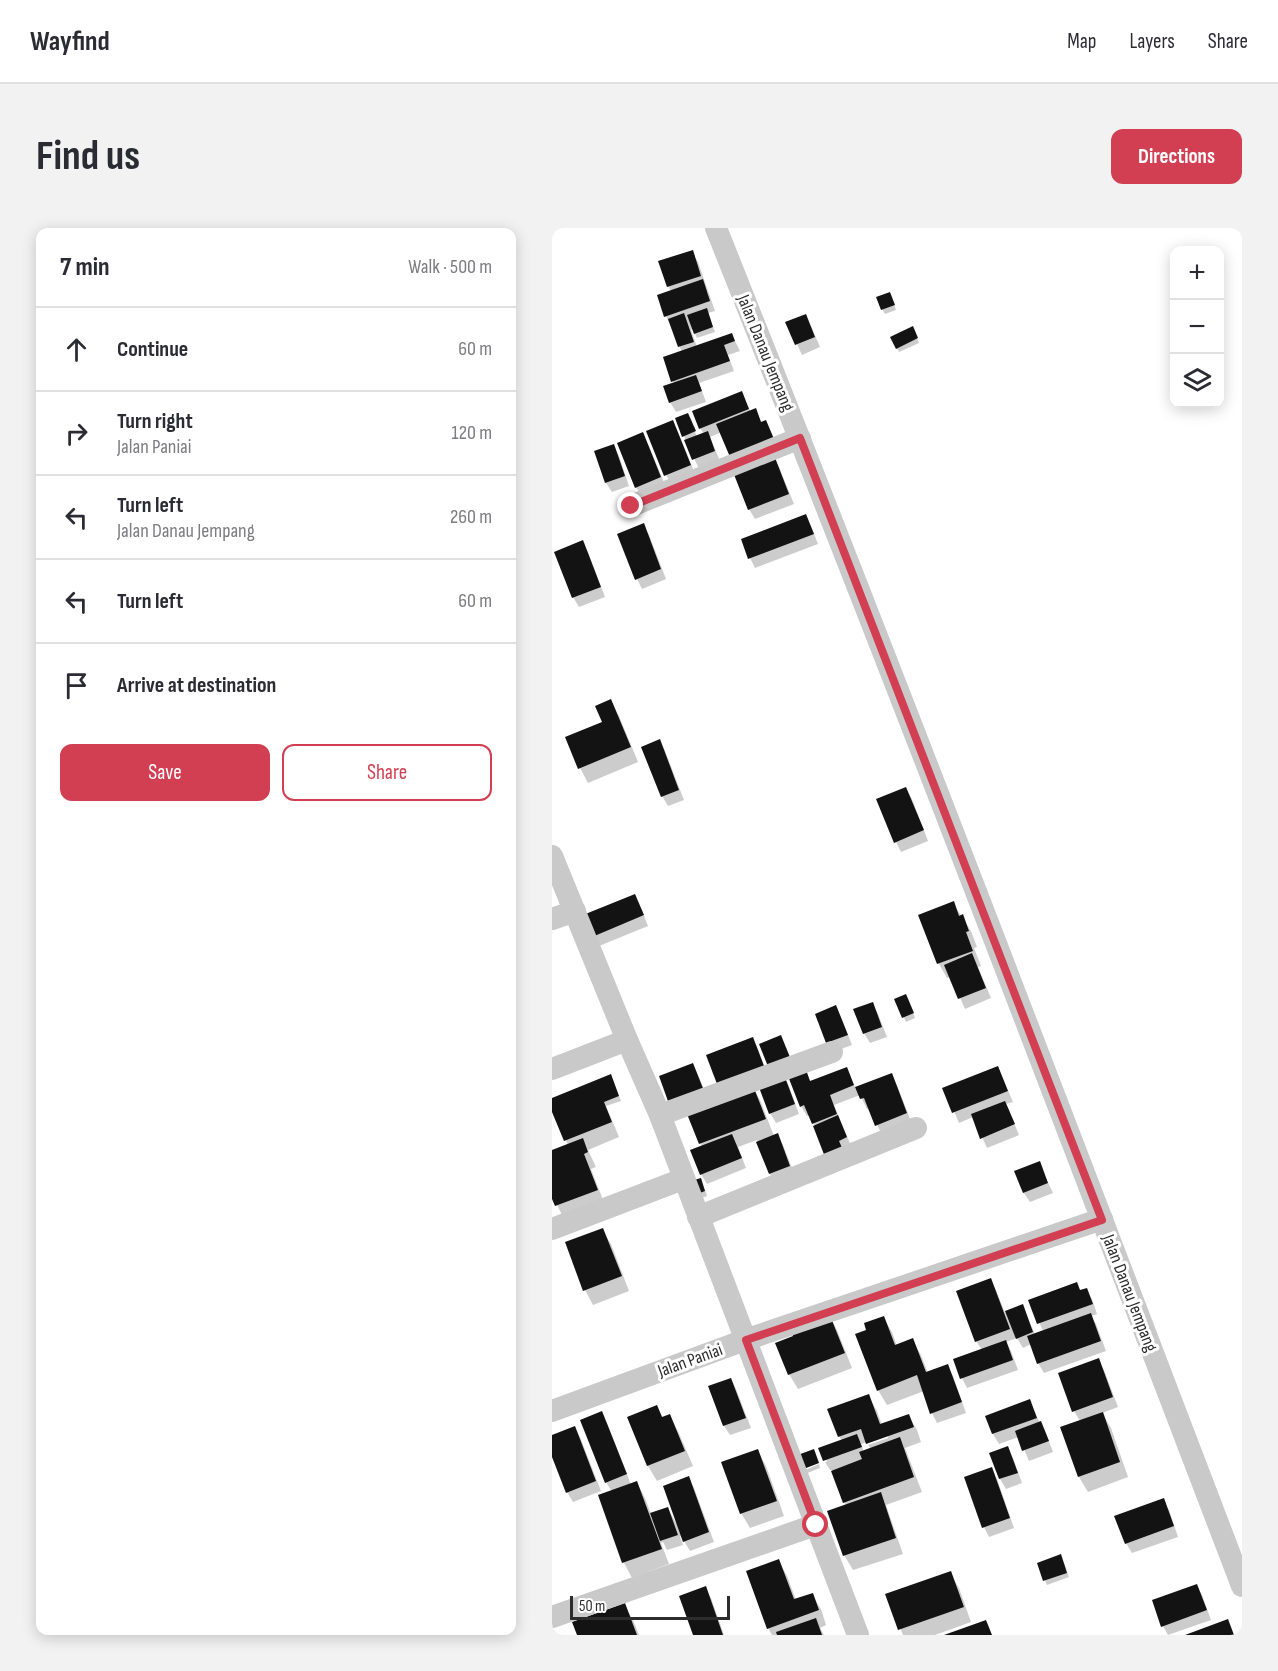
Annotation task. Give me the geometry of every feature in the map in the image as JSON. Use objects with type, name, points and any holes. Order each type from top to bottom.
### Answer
[{"type":"street","name":"Jalan Danau Jempang","points":[[716,228],[800,438],[1242,1586]]},
{"type":"street","points":[[631,506],[800,438]]},
{"type":"street","points":[[552,856],[660,1115],[858,1635]]},
{"type":"street","points":[[552,920],[575,911]]},
{"type":"street","points":[[552,1069],[627,1040]]},
{"type":"street","points":[[660,1115],[832,1052]]},
{"type":"street","points":[[698,1216],[916,1128]]},
{"type":"street","points":[[552,1229],[683,1179]]},
{"type":"street","name":"Jalan Paniai","points":[[552,1411],[746,1340],[1102,1220]]},
{"type":"street","points":[[552,1617],[816,1525]]},
{"type":"building","points":[[693,250],[701,276],[667,287],[658,261]]},
{"type":"building","points":[[703,279],[710,301],[664,317],[657,295]]},
{"type":"building","points":[[890,292],[895,305],[881,310],[876,297]]},
{"type":"building","points":[[707,308],[713,327],[694,334],[687,315]]},
{"type":"building","points":[[684,313],[694,342],[678,347],[668,319]]},
{"type":"building","points":[[806,314],[815,337],[795,345],[785,322]]},
{"type":"building","points":[[913,326],[918,338],[896,349],[890,337]]},
{"type":"building","points":[[732,333],[735,341],[724,345],[730,361],[671,382],[663,357]]},
{"type":"building","points":[[696,375],[702,391],[669,403],[663,386]]},
{"type":"building","points":[[742,391],[749,409],[699,429],[692,411]]},
{"type":"building","points":[[756,408],[761,422],[766,420],[774,439],[730,457],[716,424]]},
{"type":"building","points":[[688,413],[696,431],[682,437],[675,418]]},
{"type":"building","points":[[673,420],[691,465],[664,476],[646,431]]},
{"type":"building","points":[[708,431],[715,451],[692,460],[684,440]]},
{"type":"building","points":[[643,432],[661,477],[635,488],[617,443]]},
{"type":"building","points":[[614,444],[625,476],[605,483],[594,451]]},
{"type":"building","points":[[774,455],[789,494],[748,510],[733,472]]},
{"type":"building","points":[[806,514],[814,534],[748,559],[741,539]]},
{"type":"building","points":[[644,523],[661,569],[635,580],[617,534]]},
{"type":"building","points":[[583,540],[601,587],[572,598],[554,552]]},
{"type":"building","points":[[611,699],[631,747],[578,769],[565,737],[602,722],[595,706]]},
{"type":"building","points":[[660,739],[679,790],[661,797],[641,747]]},
{"type":"building","points":[[906,787],[924,830],[894,843],[876,799]]},
{"type":"building","points":[[635,894],[644,915],[592,937],[583,915]]},
{"type":"building","points":[[954,901],[959,916],[963,914],[969,931],[966,932],[973,951],[937,964],[918,915]]},
{"type":"building","points":[[972,953],[986,988],[958,999],[944,965]]},
{"type":"building","points":[[906,994],[914,1013],[902,1018],[894,999]]},
{"type":"building","points":[[873,1002],[882,1027],[863,1034],[853,1009]]},
{"type":"building","points":[[836,1005],[848,1035],[826,1043],[815,1014]]},
{"type":"building","points":[[781,1035],[791,1060],[769,1069],[759,1044]]},
{"type":"building","points":[[753,1037],[764,1066],[717,1084],[706,1055]]},
{"type":"building","points":[[693,1063],[704,1091],[669,1104],[659,1076]]},
{"type":"building","points":[[804,1064],[810,1081],[847,1067],[854,1085],[830,1095],[837,1114],[812,1124],[804,1105],[800,1107],[786,1071]]},
{"type":"building","points":[[998,1066],[1008,1091],[952,1113],[942,1088]]},
{"type":"building","points":[[783,1072],[795,1104],[769,1114],[757,1082]]},
{"type":"building","points":[[892,1073],[907,1113],[875,1126],[864,1098],[860,1099],[855,1087]]},
{"type":"building","points":[[611,1074],[619,1096],[604,1102],[612,1122],[564,1141],[552,1112],[552,1098]]},
{"type":"building","points":[[752,1083],[766,1119],[699,1144],[685,1109]]},
{"type":"building","points":[[1005,1101],[1015,1124],[980,1139],[971,1114]]},
{"type":"building","points":[[838,1115],[847,1137],[839,1141],[843,1150],[825,1157],[813,1126]]},
{"type":"building","points":[[778,1133],[790,1166],[769,1174],[756,1142]]},
{"type":"building","points":[[732,1134],[742,1158],[700,1175],[690,1150]]},
{"type":"building","points":[[583,1138],[588,1152],[584,1154],[598,1190],[555,1206],[552,1199],[552,1150]]},
{"type":"building","points":[[1040,1161],[1048,1183],[1023,1193],[1014,1171]]},
{"type":"building","points":[[701,1178],[705,1191],[692,1196],[687,1182]]},
{"type":"building","points":[[603,1228],[622,1276],[583,1291],[565,1242]]},
{"type":"building","points":[[991,1278],[1010,1329],[975,1342],[956,1291]]},
{"type":"building","points":[[1077,1282],[1080,1290],[1087,1288],[1093,1304],[1037,1324],[1028,1300]]},
{"type":"building","points":[[1023,1304],[1033,1332],[1016,1339],[1005,1311]]},
{"type":"building","points":[[829,1313],[845,1353],[788,1375],[775,1343],[793,1336],[790,1328]]},
{"type":"building","points":[[1091,1313],[1101,1341],[1037,1364],[1027,1336]]},
{"type":"building","points":[[884,1316],[895,1345],[913,1338],[926,1372],[948,1364],[962,1402],[930,1414],[917,1375],[877,1391],[855,1334],[866,1330],[864,1323]]},
{"type":"building","points":[[1006,1340],[1013,1360],[960,1379],[953,1359]]},
{"type":"building","points":[[1099,1358],[1113,1397],[1072,1412],[1058,1373]]},
{"type":"building","points":[[731,1378],[746,1418],[723,1426],[708,1386]]},
{"type":"building","points":[[869,1394],[880,1424],[909,1414],[914,1427],[866,1444],[861,1429],[838,1437],[827,1409]]},
{"type":"building","points":[[1030,1399],[1037,1418],[992,1434],[985,1416]]},
{"type":"building","points":[[657,1405],[662,1417],[670,1414],[685,1451],[647,1466],[627,1417]]},
{"type":"building","points":[[602,1411],[627,1474],[605,1483],[580,1420]]},
{"type":"building","points":[[1103,1412],[1120,1462],[1078,1477],[1060,1427]]},
{"type":"building","points":[[1041,1421],[1049,1441],[1022,1451],[1015,1431]]},
{"type":"building","points":[[575,1426],[596,1481],[566,1493],[552,1457],[552,1435]]},
{"type":"building","points":[[857,1434],[862,1447],[823,1461],[818,1448]]},
{"type":"building","points":[[900,1437],[914,1477],[843,1503],[831,1471],[862,1459],[859,1452]]},
{"type":"building","points":[[1008,1446],[1018,1473],[999,1479],[989,1453]]},
{"type":"building","points":[[758,1449],[777,1501],[740,1514],[721,1462]]},
{"type":"building","points":[[814,1449],[819,1463],[801,1470],[795,1456]]},
{"type":"building","points":[[992,1467],[1010,1518],[982,1528],[964,1477]]},
{"type":"building","points":[[689,1476],[709,1532],[683,1542],[663,1486]]},
{"type":"building","points":[[637,1481],[662,1549],[622,1563],[598,1495]]},
{"type":"building","points":[[881,1492],[896,1538],[843,1556],[827,1511]]},
{"type":"building","points":[[1164,1498],[1174,1526],[1125,1544],[1114,1516]]},
{"type":"building","points":[[668,1507],[678,1535],[660,1541],[650,1513]]},
{"type":"building","points":[[1061,1554],[1067,1573],[1043,1581],[1037,1563]]},
{"type":"building","points":[[779,1559],[794,1599],[813,1593],[819,1610],[767,1629],[746,1571]]},
{"type":"building","points":[[951,1571],[964,1607],[898,1630],[885,1594]]},
{"type":"building","points":[[1197,1584],[1207,1610],[1161,1627],[1152,1600]]},
{"type":"building","points":[[706,1586],[723,1635],[693,1635],[679,1596]]},
{"type":"building","points":[[625,1603],[637,1635],[577,1635],[572,1622]]},
{"type":"building","points":[[816,1618],[822,1635],[777,1635],[776,1632]]},
{"type":"building","points":[[1228,1619],[1234,1635],[1185,1635]]},
{"type":"building","points":[[986,1620],[992,1635],[944,1635]]},
{"type":"route","points":[[631,506],[800,438],[1102,1220],[746,1340],[816,1525]]}]
